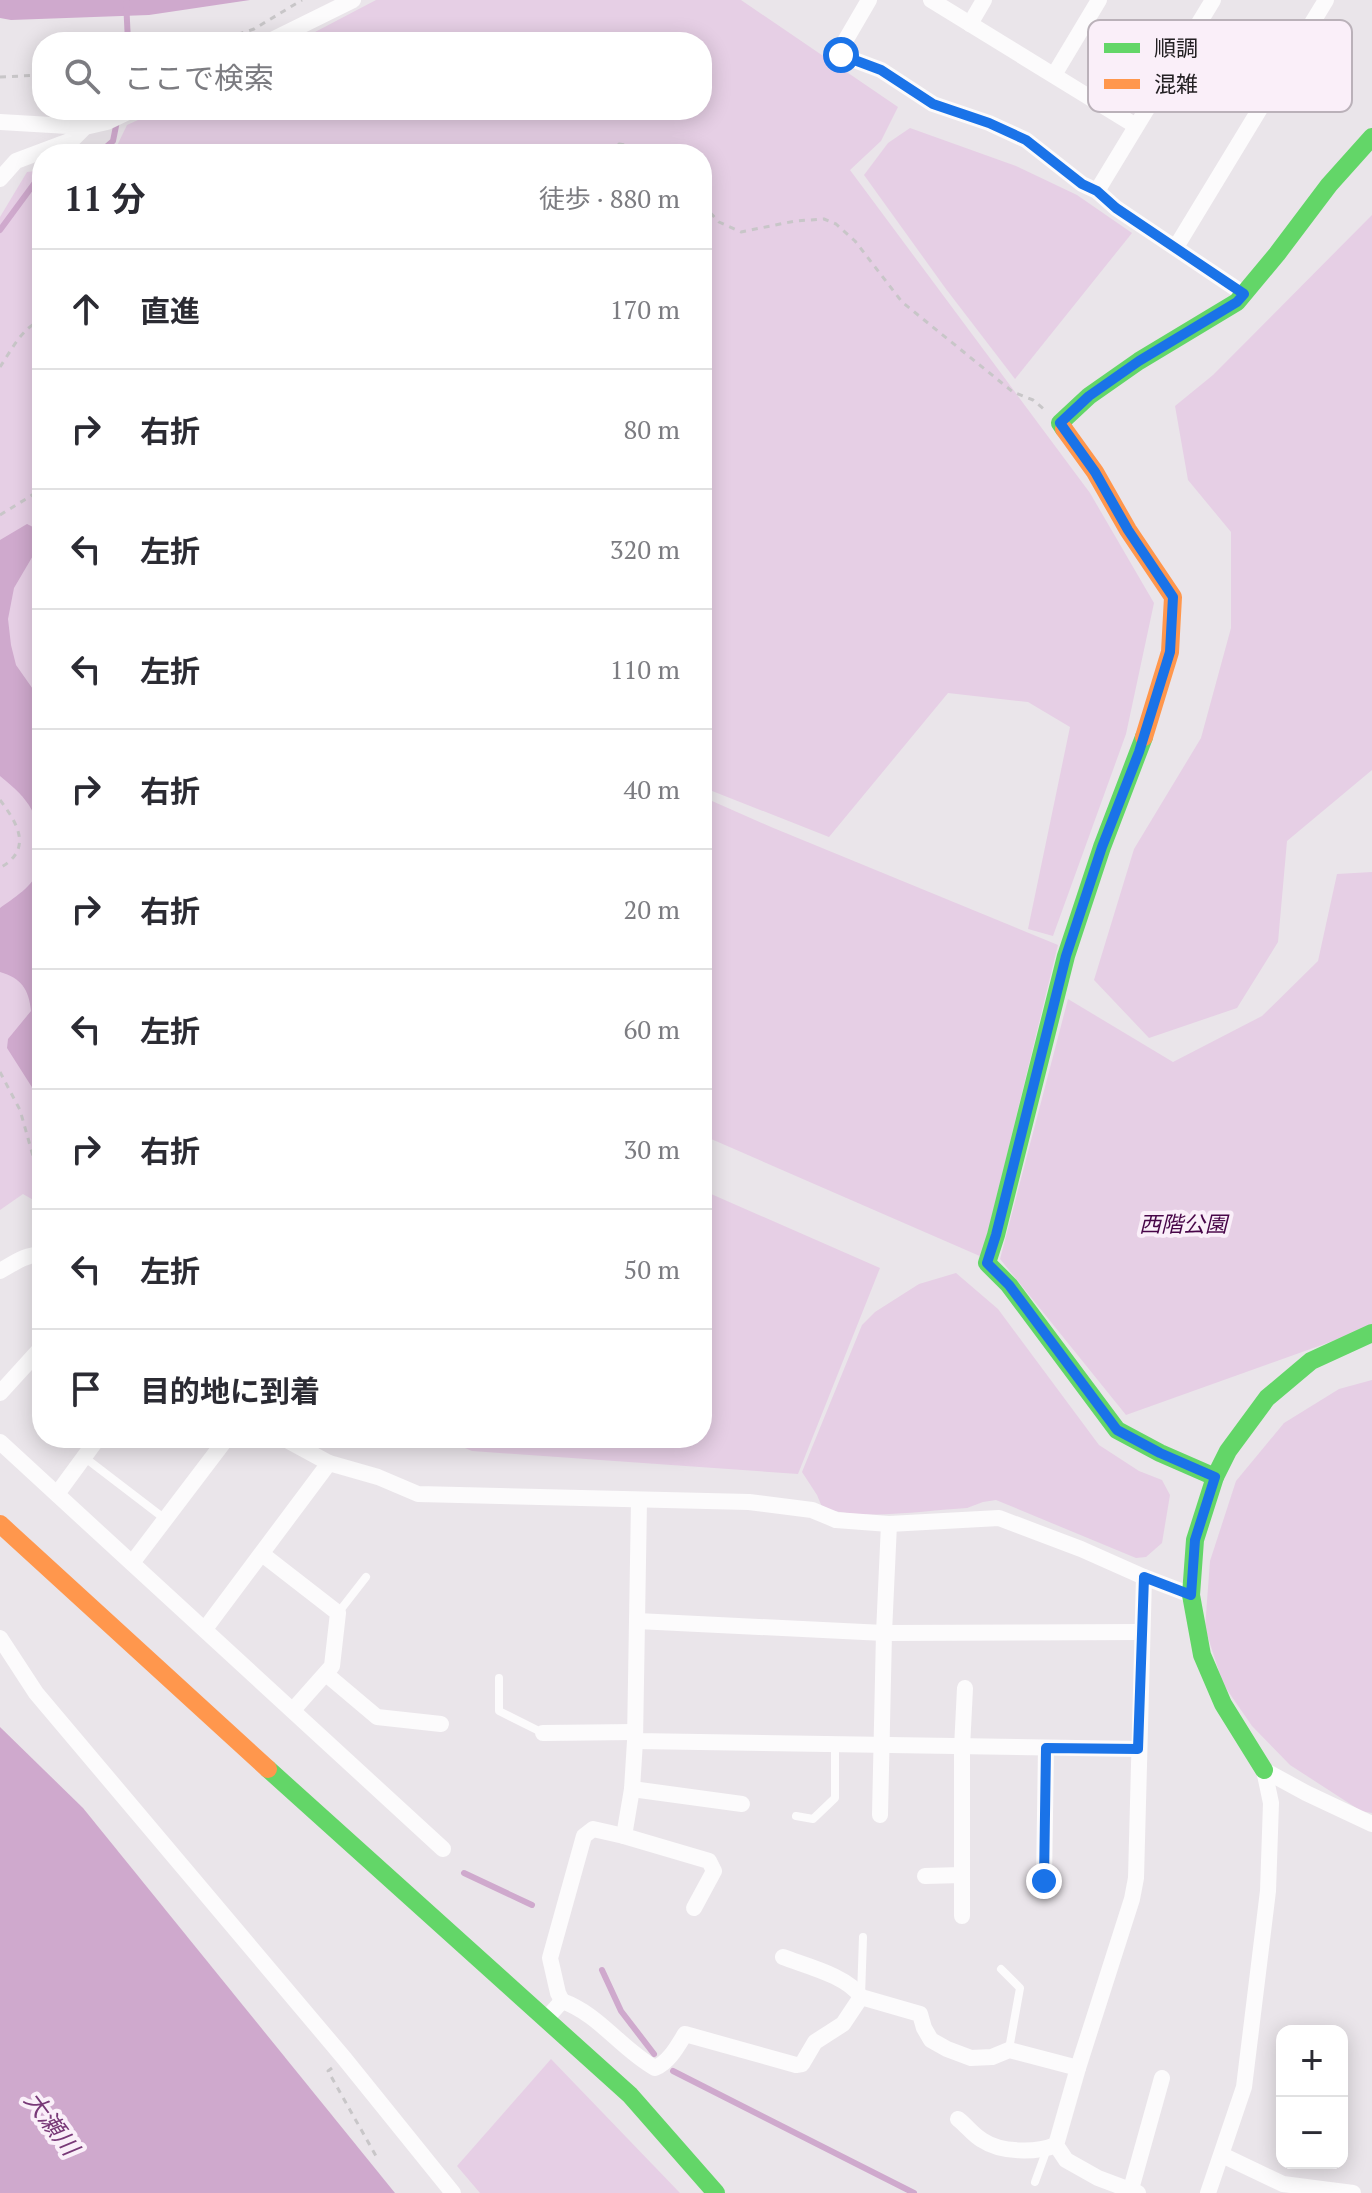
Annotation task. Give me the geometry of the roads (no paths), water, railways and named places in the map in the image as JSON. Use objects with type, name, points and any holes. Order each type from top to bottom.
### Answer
[{"type":"street","points":[[288,32],[353,0]]},
{"type":"street","points":[[869,0],[841,48],[841,55],[881,70],[933,104],[989,123],[1026,140],[1082,184],[1097,191],[1116,208],[1244,294]]},
{"type":"street","points":[[931,0],[1088,96]]},
{"type":"street","points":[[970,24],[984,0]]},
{"type":"street","points":[[1054,75],[1099,0]]},
{"type":"street","points":[[1201,20],[1213,0]]},
{"type":"street","points":[[1314,20],[1326,0]]},
{"type":"street","points":[[1113,112],[1136,126]]},
{"type":"street","points":[[1097,191],[1145,112]]},
{"type":"street","points":[[1176,247],[1258,112]]},
{"type":"street","points":[[0,122],[85,127],[111,120]]},
{"type":"street","points":[[61,144],[72,140],[85,127]]},
{"type":"street","points":[[1215,1477],[1117,1430],[1009,1285],[987,1263],[1066,956],[1102,847],[1139,752],[1170,652],[1173,597],[1128,530],[1095,472],[1060,423],[1089,396],[1139,361],[1237,302],[1329,185],[1372,137]]},
{"type":"street","points":[[0,179],[16,161],[32,155]]},
{"type":"street","points":[[0,1271],[32,1255]]},
{"type":"street","points":[[1208,2193],[1244,2087],[1268,1891],[1271,1803],[1264,1770],[1223,1704],[1202,1655],[1191,1595],[1195,1540],[1215,1477],[1228,1451],[1267,1398],[1311,1361],[1372,1333]]},
{"type":"street","points":[[1311,1361],[1372,1350]]},
{"type":"street","points":[[0,1393],[32,1358]]},
{"type":"street","points":[[0,1442],[443,1849]]},
{"type":"street","points":[[57,1494],[91,1448]]},
{"type":"street","points":[[132,1563],[219,1448]]},
{"type":"street","points":[[301,1448],[329,1463],[378,1477],[418,1494],[749,1502],[812,1510],[836,1520],[889,1524],[999,1518],[1191,1595]]},
{"type":"street","points":[[205,1629],[329,1463]]},
{"type":"street","points":[[624,1836],[632,1789],[635,1737],[639,1501]]},
{"type":"street","points":[[0,1524],[630,2095],[716,2193]]},
{"type":"street","points":[[880,1815],[889,1524]]},
{"type":"street","points":[[262,1554],[338,1613],[332,1666],[293,1710]]},
{"type":"street","points":[[1052,2146],[1132,1899],[1136,1878],[1144,1577]]},
{"type":"street","points":[[637,1621],[884,1633],[1142,1632]]},
{"type":"street","points":[[0,1638],[36,1693],[344,2058],[453,2193]]},
{"type":"street","points":[[326,1674],[377,1717],[441,1724]]},
{"type":"street","points":[[962,1916],[965,1688]]},
{"type":"street","points":[[543,1733],[835,1745],[1138,1749]]},
{"type":"street","points":[[1044,1881],[1046,1748]]},
{"type":"street","points":[[1264,1770],[1372,1824]]},
{"type":"street","points":[[632,1789],[742,1804]]},
{"type":"street","points":[[694,1908],[714,1871],[709,1861],[593,1829],[584,1836],[550,1958],[562,2001],[595,2019],[655,2068],[672,2054],[685,2034],[796,2065],[802,2064],[815,2042],[843,2024],[861,1997]]},
{"type":"street","points":[[925,1876],[962,1875]]},
{"type":"street","points":[[783,1957],[855,1987],[861,1997],[920,2014],[931,2040],[947,2049],[971,2058],[992,2057],[1009,2050],[1078,2068]]},
{"type":"street","points":[[546,2019],[562,2001]]},
{"type":"street","points":[[1052,2146],[1066,2160],[1098,2178],[1135,2191],[1162,2078]]},
{"type":"street","points":[[958,2119],[983,2141],[1018,2152],[1052,2146]]},
{"type":"street","points":[[1222,2155],[1283,2184],[1353,2193]]},
{"type":"lane","points":[[84,1457],[165,1519]]},
{"type":"lane","points":[[338,1613],[366,1577]]},
{"type":"lane","points":[[499,1678],[499,1711],[543,1733]]},
{"type":"lane","points":[[796,1816],[813,1819],[835,1798],[835,1745]]},
{"type":"lane","points":[[861,1997],[863,1937]]},
{"type":"lane","points":[[1001,1969],[1020,1988],[1009,2050]]},
{"type":"lane","points":[[1035,2182],[1052,2146]]},
{"type":"water","points":[[0,0],[250,0],[149,15],[11,20],[0,18]]},
{"type":"water","points":[[27,524],[32,526],[32,557],[14,588],[8,619],[16,665],[32,688],[32,809],[0,776],[0,540]]},
{"type":"water","points":[[32,880],[32,1087],[7,1048],[8,1039],[31,1011],[28,996],[23,986],[0,972],[0,908]]},
{"type":"water","name":"大瀬川","points":[[0,1727],[83,1808],[395,2193],[0,2193]]},
{"type":"waterway","points":[[126,0],[128,32]]},
{"type":"waterway","points":[[110,144],[117,121]]},
{"type":"waterway","points":[[0,230],[32,187]]},
{"type":"waterway","points":[[464,1873],[532,1905]]},
{"type":"waterway","points":[[602,1970],[621,2011],[654,2054]]},
{"type":"waterway","points":[[673,2071],[914,2193]]},
{"type":"park label","name":"西階公園","points":[[1183,1223]]}]
